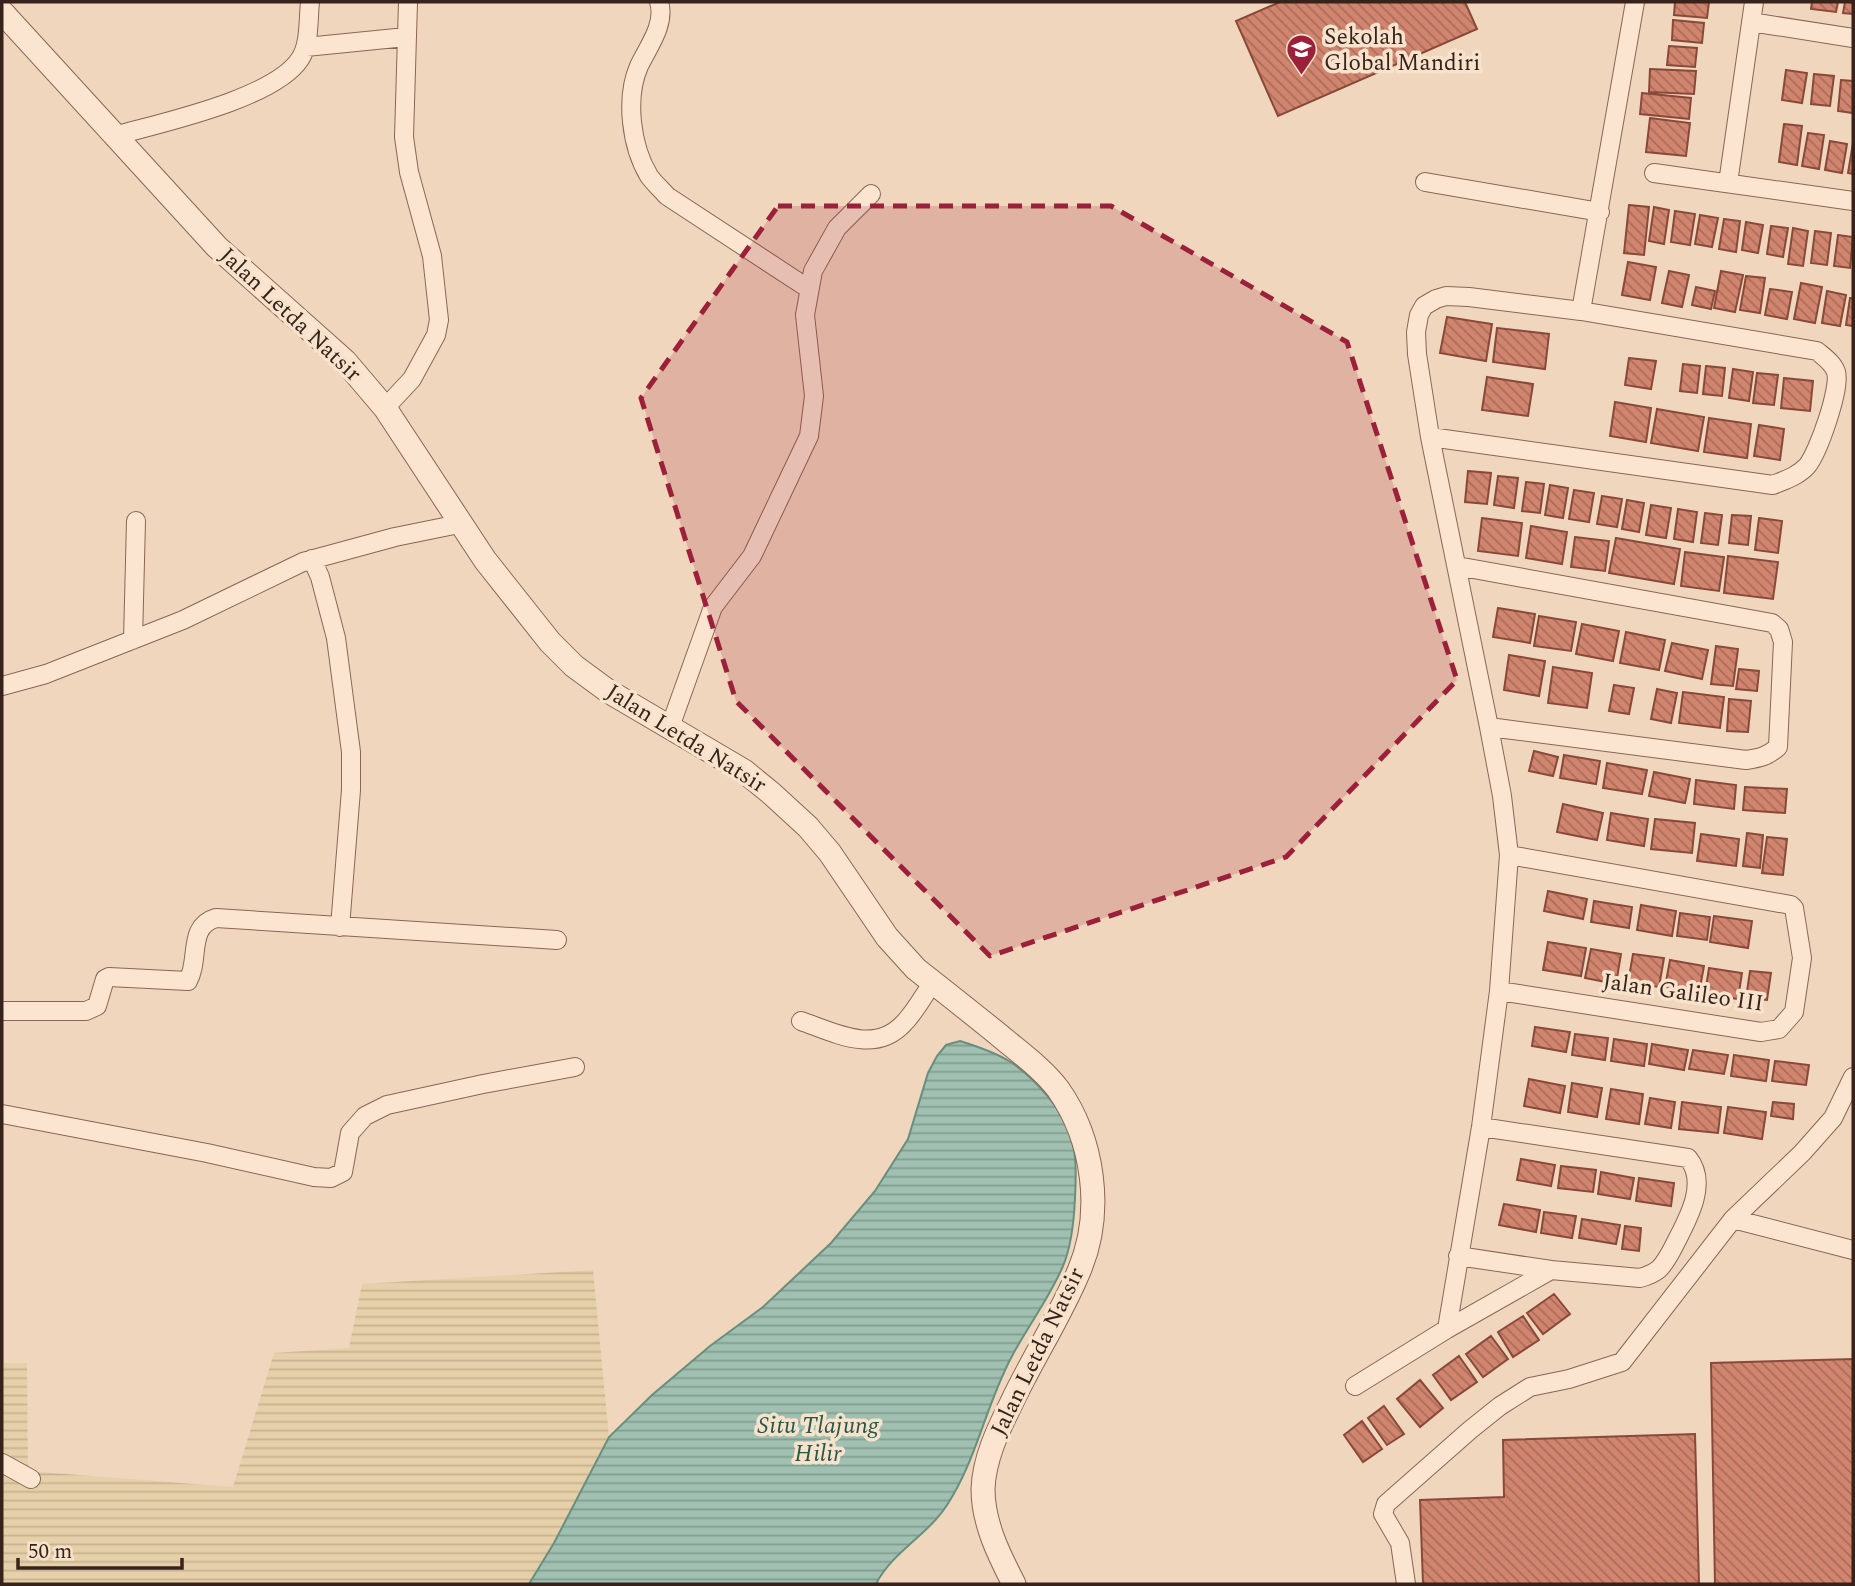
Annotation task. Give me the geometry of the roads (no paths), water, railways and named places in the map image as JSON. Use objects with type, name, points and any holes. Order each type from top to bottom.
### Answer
[{"type":"street","points":[[114,136],[180,118],[270,85],[292,69],[306,47],[310,2]]},
{"type":"street","points":[[385,408],[412,379],[436,335],[439,320],[432,256],[404,137],[408,2]]},
{"type":"street","points":[[659,2],[662,11],[653,41],[638,69],[631,106],[638,151],[650,177],[667,196],[809,289]]},
{"type":"street","points":[[1581,311],[1634,2]]},
{"type":"street","points":[[1728,183],[1754,2]]},
{"type":"street","name":"Jalan Letda Natsir","points":[[2,12],[217,247],[345,361],[385,408],[459,524],[529,617],[574,666],[608,691],[744,771],[808,827],[830,853],[887,937],[916,969],[1034,1063],[1056,1086],[1073,1111],[1088,1156],[1092,1181],[1088,1241],[1080,1270],[1006,1414],[985,1470],[985,1511],[998,1553],[1014,1584]]},
{"type":"street","points":[[1751,22],[1853,38]]},
{"type":"street","points":[[306,47],[406,37]]},
{"type":"street","points":[[1654,173],[1853,201]]},
{"type":"street","points":[[1425,182],[1600,212]]},
{"type":"street","points":[[670,726],[713,607],[752,556],[809,436],[814,396],[805,315],[813,271],[836,228],[871,194]]},
{"type":"street","points":[[1430,438],[1773,485],[1793,477],[1807,466],[1825,427],[1835,391],[1836,373],[1828,360],[1817,351],[1581,311],[1446,296],[1424,306],[1419,315],[1416,343],[1430,438],[1489,727],[1502,796],[1509,855],[1499,991],[1481,1127],[1447,1329]]},
{"type":"street","points":[[133,640],[136,521]]},
{"type":"street","points":[[2,685],[46,674],[183,620],[312,559],[459,524]]},
{"type":"street","points":[[312,559],[320,577],[336,638],[351,752],[351,790],[340,927]]},
{"type":"street","points":[[1457,566],[1772,623],[1779,629],[1783,642],[1778,747],[1762,758],[1746,760],[1489,727]]},
{"type":"street","name":"Jalan Galileo III","points":[[1499,991],[1761,1032],[1779,1028],[1792,1016],[1802,958],[1794,908],[1791,905],[1509,855]]},
{"type":"street","points":[[2,1011],[86,1011],[97,1006],[105,979],[109,977],[188,981],[193,969],[197,934],[201,926],[216,918],[558,940]]},
{"type":"street","points":[[801,1021],[845,1036],[866,1041],[880,1040],[905,1023],[933,982]]},
{"type":"street","points":[[2,1114],[331,1178],[343,1172],[350,1133],[365,1116],[387,1105],[575,1067]]},
{"type":"street","points":[[1406,1584],[1400,1543],[1383,1514],[1386,1504],[1470,1430],[1530,1387],[1579,1377],[1622,1362],[1733,1219],[1817,1138],[1833,1118],[1853,1077]]},
{"type":"street","points":[[1458,1256],[1551,1270],[1640,1278],[1652,1274],[1664,1264],[1692,1211],[1697,1175],[1688,1158],[1481,1127]]},
{"type":"street","points":[[1733,1219],[1853,1250]]},
{"type":"street","points":[[1355,1386],[1447,1329],[1551,1270]]},
{"type":"street","points":[[2,1463],[31,1479]]},
{"type":"water","name":"Situ Tlajung Hilir","points":[[960,1041],[1009,1061],[1036,1084],[1061,1114],[1074,1149],[1074,1215],[1069,1250],[1063,1266],[1002,1376],[966,1470],[939,1516],[891,1562],[876,1584],[529,1584],[554,1543],[609,1437],[652,1395],[710,1346],[763,1307],[831,1243],[875,1191],[908,1139],[928,1073],[937,1056],[946,1045]]},
{"type":"place","name":"Sekolah Global Mandiri","points":[[1301,77]]}]
